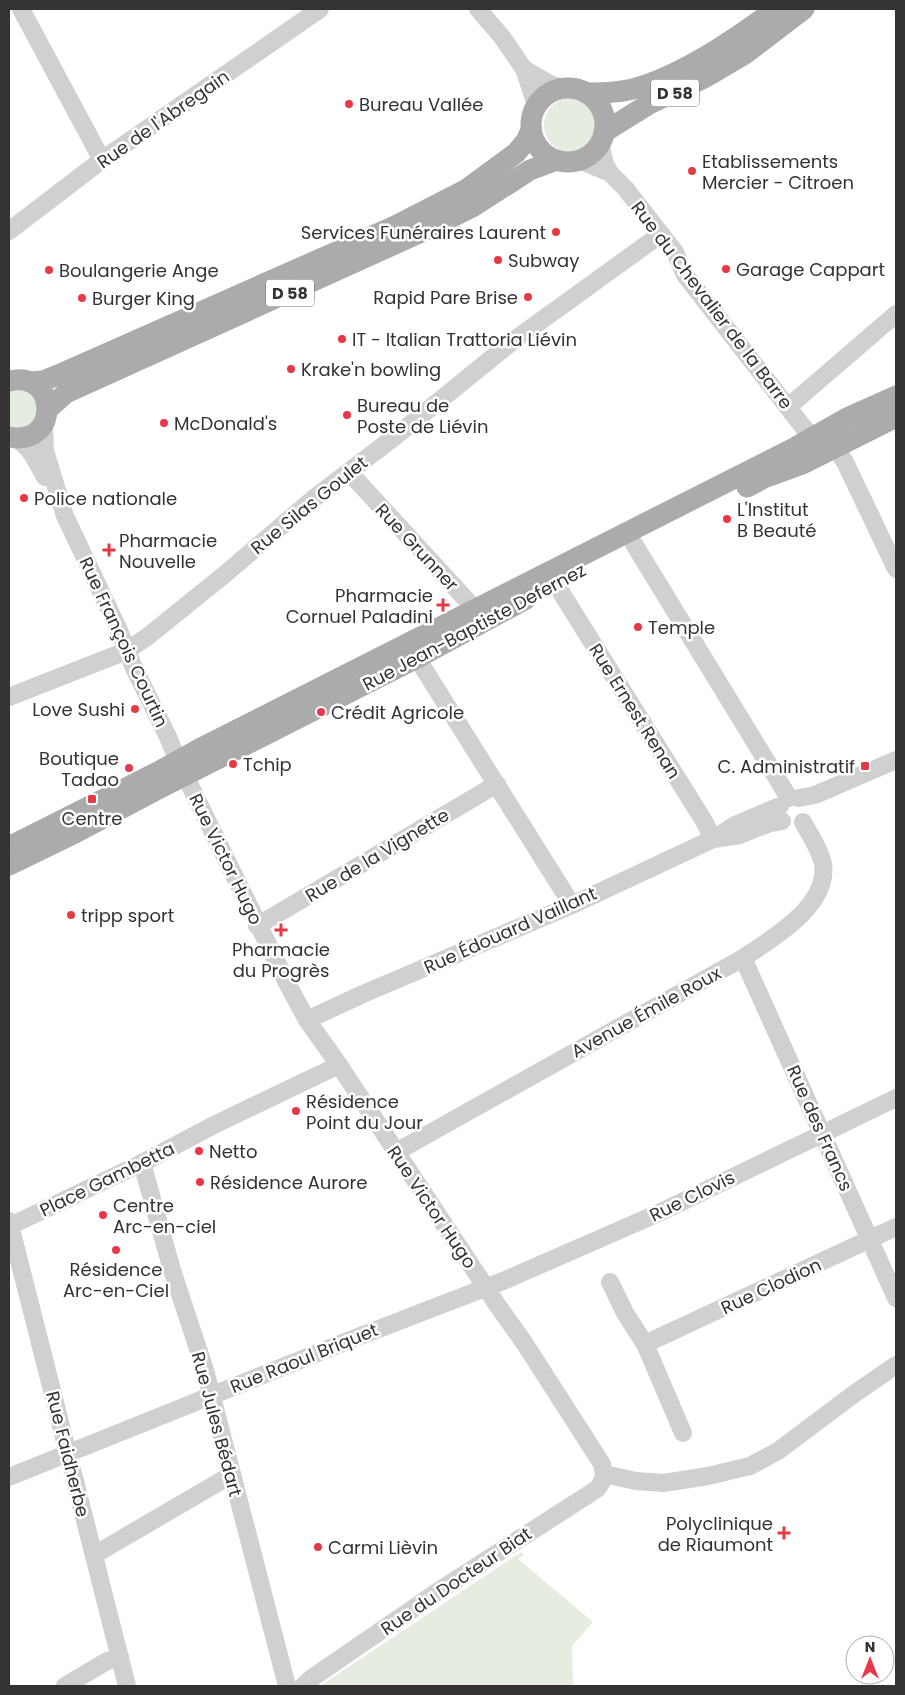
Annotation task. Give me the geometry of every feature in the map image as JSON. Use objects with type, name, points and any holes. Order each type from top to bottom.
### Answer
[{"type":"main road","name":"D 58","points":[[587,92],[609,93],[633,89],[659,80],[746,32],[776,9]]},
{"type":"main road","name":"D 58","points":[[602,138],[642,108],[698,81],[745,54],[804,9]]},
{"type":"main road","points":[[563,88],[587,92],[603,112],[605,120],[602,138],[595,151],[579,160],[564,162],[549,157],[537,146],[531,130],[531,121],[536,104],[548,93],[563,88]]},
{"type":"main road","name":"D 58","points":[[46,417],[62,384],[395,226],[466,189],[516,153],[526,141],[531,130]]},
{"type":"main road","name":"D 58","points":[[16,378],[62,384],[428,229],[474,206],[530,170],[557,160]]},
{"type":"main road","points":[[12,438],[24,438],[32,435],[46,417],[46,398],[40,388],[16,378]]},
{"type":"main road","name":"Rue Jean-Baptiste Defernez","points":[[9,848],[417,658],[480,615],[849,417],[896,396]]},
{"type":"main road","name":"Rue Jean-Baptiste Defernez","points":[[9,865],[75,833],[181,768],[203,746],[480,615],[559,582],[766,477],[788,471],[896,417]]},
{"type":"street","points":[[21,9],[102,160]]},
{"type":"street","name":"Rue de l'Abregain","points":[[9,231],[102,160],[320,9]]},
{"type":"street","points":[[478,9],[502,37],[524,69],[536,104]]},
{"type":"street","points":[[524,69],[552,85],[563,88]]},
{"type":"street","points":[[602,138],[605,164],[610,174]]},
{"type":"street","points":[[579,160],[610,174]]},
{"type":"street","name":"Rue du Chevalier de la Barre","points":[[610,174],[625,188],[675,252],[685,275],[813,437]]},
{"type":"street","name":"Rue Silas Goulet","points":[[9,697],[126,651],[147,637],[224,575],[313,499],[513,341],[661,234]]},
{"type":"street","points":[[788,407],[896,314]]},
{"type":"street","points":[[46,417],[46,451],[62,509]]},
{"type":"street","points":[[813,437],[835,447],[845,462],[896,569]]},
{"type":"street","points":[[12,438],[24,444],[34,456],[62,509]]},
{"type":"street","name":"Rue Grunner","points":[[349,472],[480,615]]},
{"type":"street","name":"Rue François Courtin","points":[[62,509],[181,768]]},
{"type":"street","name":"Avenue Émile Roux","points":[[396,1152],[743,958],[780,933],[801,914],[816,898],[821,887],[823,878],[822,862],[794,810],[634,544]]},
{"type":"street","name":"Rue Ernest Renan","points":[[559,582],[562,594],[704,821],[713,840]]},
{"type":"street","points":[[417,658],[572,905]]},
{"type":"street","name":"Rue Édouard Vaillant","points":[[794,810],[815,795],[896,760]]},
{"type":"street","name":"Rue Victor Hugo","points":[[181,768],[257,926],[307,1020],[339,1065],[524,1344],[602,1464],[604,1474]]},
{"type":"street","name":"Rue Édouard Vaillant","points":[[307,1020],[372,990],[572,905],[713,840],[735,826],[820,804],[896,769]]},
{"type":"street","name":"Rue de la Vignette","points":[[257,926],[497,784]]},
{"type":"street","name":"Rue des Francs","points":[[743,958],[896,1298]]},
{"type":"street","name":"Place Gambetta","points":[[9,1223],[142,1163],[216,1124],[339,1065]]},
{"type":"street","name":"Rue Clovis","points":[[486,1288],[661,1212],[896,1098]]},
{"type":"street","name":"Rue Jules Bédart","points":[[142,1163],[211,1395],[286,1686]]},
{"type":"street","name":"Rue Faidherbe","points":[[9,1223],[128,1686]]},
{"type":"street","name":"Rue Clodion","points":[[645,1344],[896,1227]]},
{"type":"street","points":[[610,1282],[625,1314],[645,1344],[683,1433]]},
{"type":"street","name":"Rue Raoul Briquet","points":[[9,1477],[211,1395],[486,1288]]},
{"type":"street","points":[[604,1474],[636,1481],[664,1483],[708,1476],[750,1466],[778,1451],[896,1365]]},
{"type":"street","name":"Rue du Docteur Biat","points":[[302,1686],[443,1588],[596,1489],[603,1481],[604,1474]]},
{"type":"street","points":[[94,1554],[231,1475]]},
{"type":"street","points":[[65,1686],[107,1661],[120,1657]]},
{"type":"shaded area","points":[[571,98],[581,100],[590,106],[596,115],[598,125],[596,135],[590,144],[581,150],[571,152],[561,150],[552,144],[546,135],[544,125],[546,115],[552,106],[561,100]]},
{"type":"shaded area","points":[[25,388],[39,404],[36,418],[25,428],[9,427],[9,389]]},
{"type":"shaded area","points":[[521,1552],[524,1555],[518,1559],[593,1622],[572,1646],[573,1686],[320,1686]]},
{"type":"place","name":"Bureau Vallée","points":[[349,104]]},
{"type":"place","name":"Etablissements Mercier - Citroen","points":[[692,171]]},
{"type":"place","name":"Services Funéraires Laurent","points":[[556,232]]},
{"type":"place","name":"Subway","points":[[498,260]]},
{"type":"place","name":"Garage Cappart","points":[[726,269]]},
{"type":"place","name":"Boulangerie Ange","points":[[49,270]]},
{"type":"place","name":"Rapid Pare Brise","points":[[528,297]]},
{"type":"place","name":"Burger King","points":[[82,298]]},
{"type":"place","name":"IT - Italian Trattoria Liévin","points":[[342,339]]},
{"type":"place","name":"Krake'n bowling","points":[[291,369]]},
{"type":"place","name":"Bureau de Poste de Liévin","points":[[347,415]]},
{"type":"place","name":"McDonald's","points":[[164,423]]},
{"type":"place","name":"Police nationale","points":[[24,498]]},
{"type":"place","name":"L'Institut B Beauté","points":[[727,519]]},
{"type":"place","name":"Pharmacie Nouvelle","points":[[109,550]]},
{"type":"place","name":"Pharmacie Cornuel Paladini","points":[[443,605]]},
{"type":"place","name":"Temple","points":[[638,627]]},
{"type":"place","name":"Love Sushi","points":[[135,709]]},
{"type":"place","name":"Crédit Agricole","points":[[321,712]]},
{"type":"place","name":"Tchip","points":[[233,764]]},
{"type":"place","name":"C. Administratif","points":[[865,766]]},
{"type":"place","name":"Boutique Tadao","points":[[129,768]]},
{"type":"place","name":"Centre","points":[[92,799]]},
{"type":"place","name":"tripp sport","points":[[71,915]]},
{"type":"place","name":"Pharmacie du Progrès","points":[[281,930]]},
{"type":"place","name":"Résidence Point du Jour","points":[[296,1111]]},
{"type":"place","name":"Netto","points":[[199,1151]]},
{"type":"place","name":"Résidence Aurore","points":[[200,1182]]},
{"type":"place","name":"Centre Arc-en-ciel","points":[[103,1215]]},
{"type":"place","name":"Résidence Arc-en-Ciel","points":[[116,1250]]},
{"type":"place","name":"Polyclinique de Riaumont","points":[[784,1533]]},
{"type":"place","name":"Carmi Lièvin","points":[[318,1547]]}]
